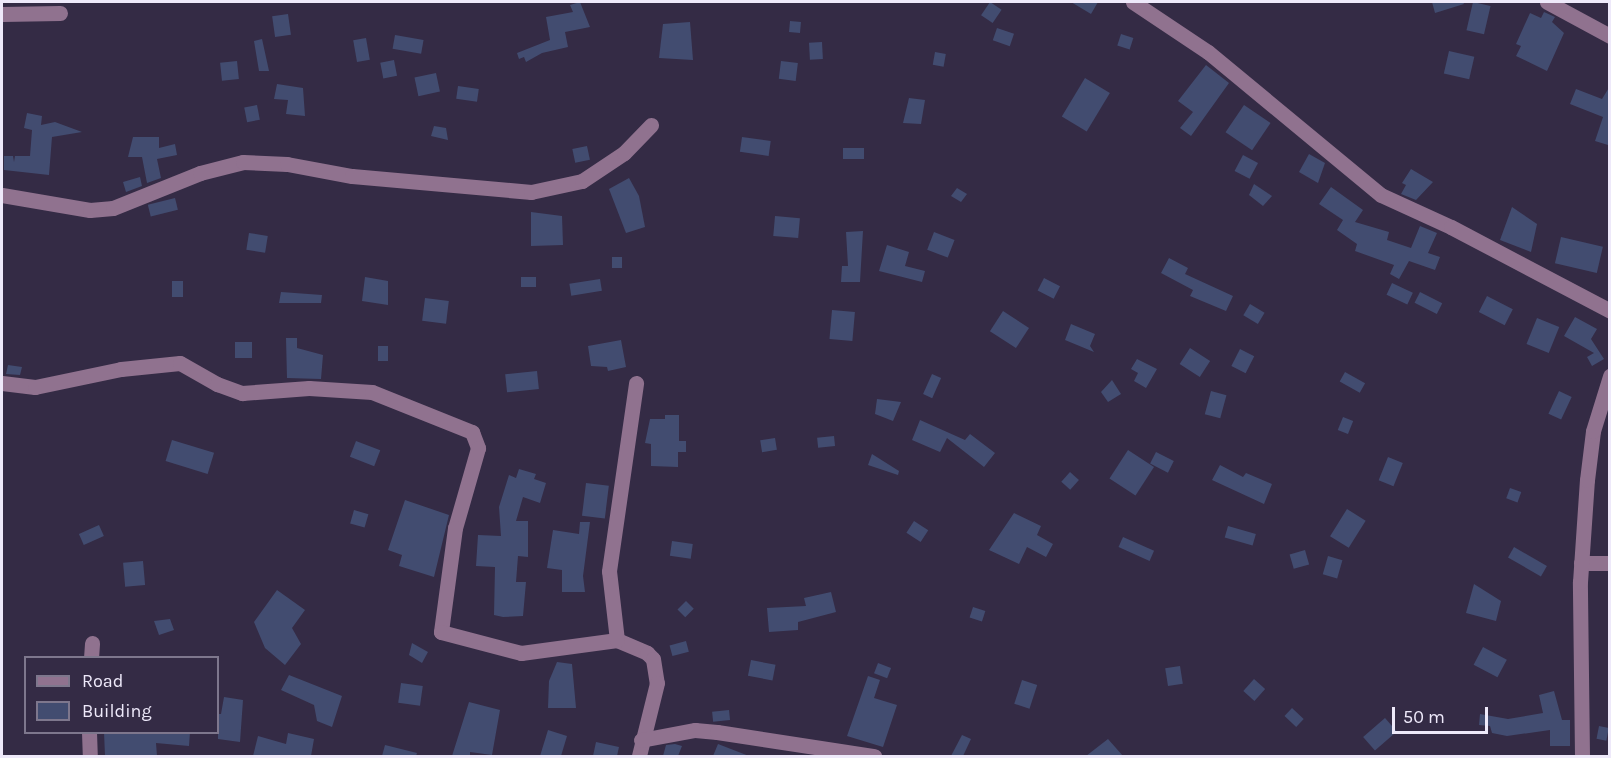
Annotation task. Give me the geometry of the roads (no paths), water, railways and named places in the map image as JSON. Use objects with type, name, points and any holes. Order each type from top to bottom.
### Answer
[{"type":"street","points":[[1133,2],[1208,52],[1381,195],[1451,227],[1610,311]]},
{"type":"street","points":[[1547,2],[1610,36]]},
{"type":"street","points":[[2,14],[60,13]]},
{"type":"street","points":[[2,195],[90,210],[113,208],[200,173],[243,162],[287,164],[352,176],[531,192],[582,181],[624,153],[651,125]]},
{"type":"street","points":[[2,383],[35,387],[121,369],[180,363],[218,384],[242,393],[356,389],[460,426],[477,438],[478,448],[454,528],[441,632],[521,652],[617,640],[647,653],[656,669],[657,682],[641,740],[639,756]]},
{"type":"street","points":[[1585,756],[1581,563],[1593,431],[1608,382]]},
{"type":"street","points":[[617,640],[609,571],[636,383]]},
{"type":"street","points":[[1581,563],[1610,563]]},
{"type":"street","points":[[641,740],[695,730],[874,756]]},
{"type":"street","points":[[89,734],[90,756]]}]
